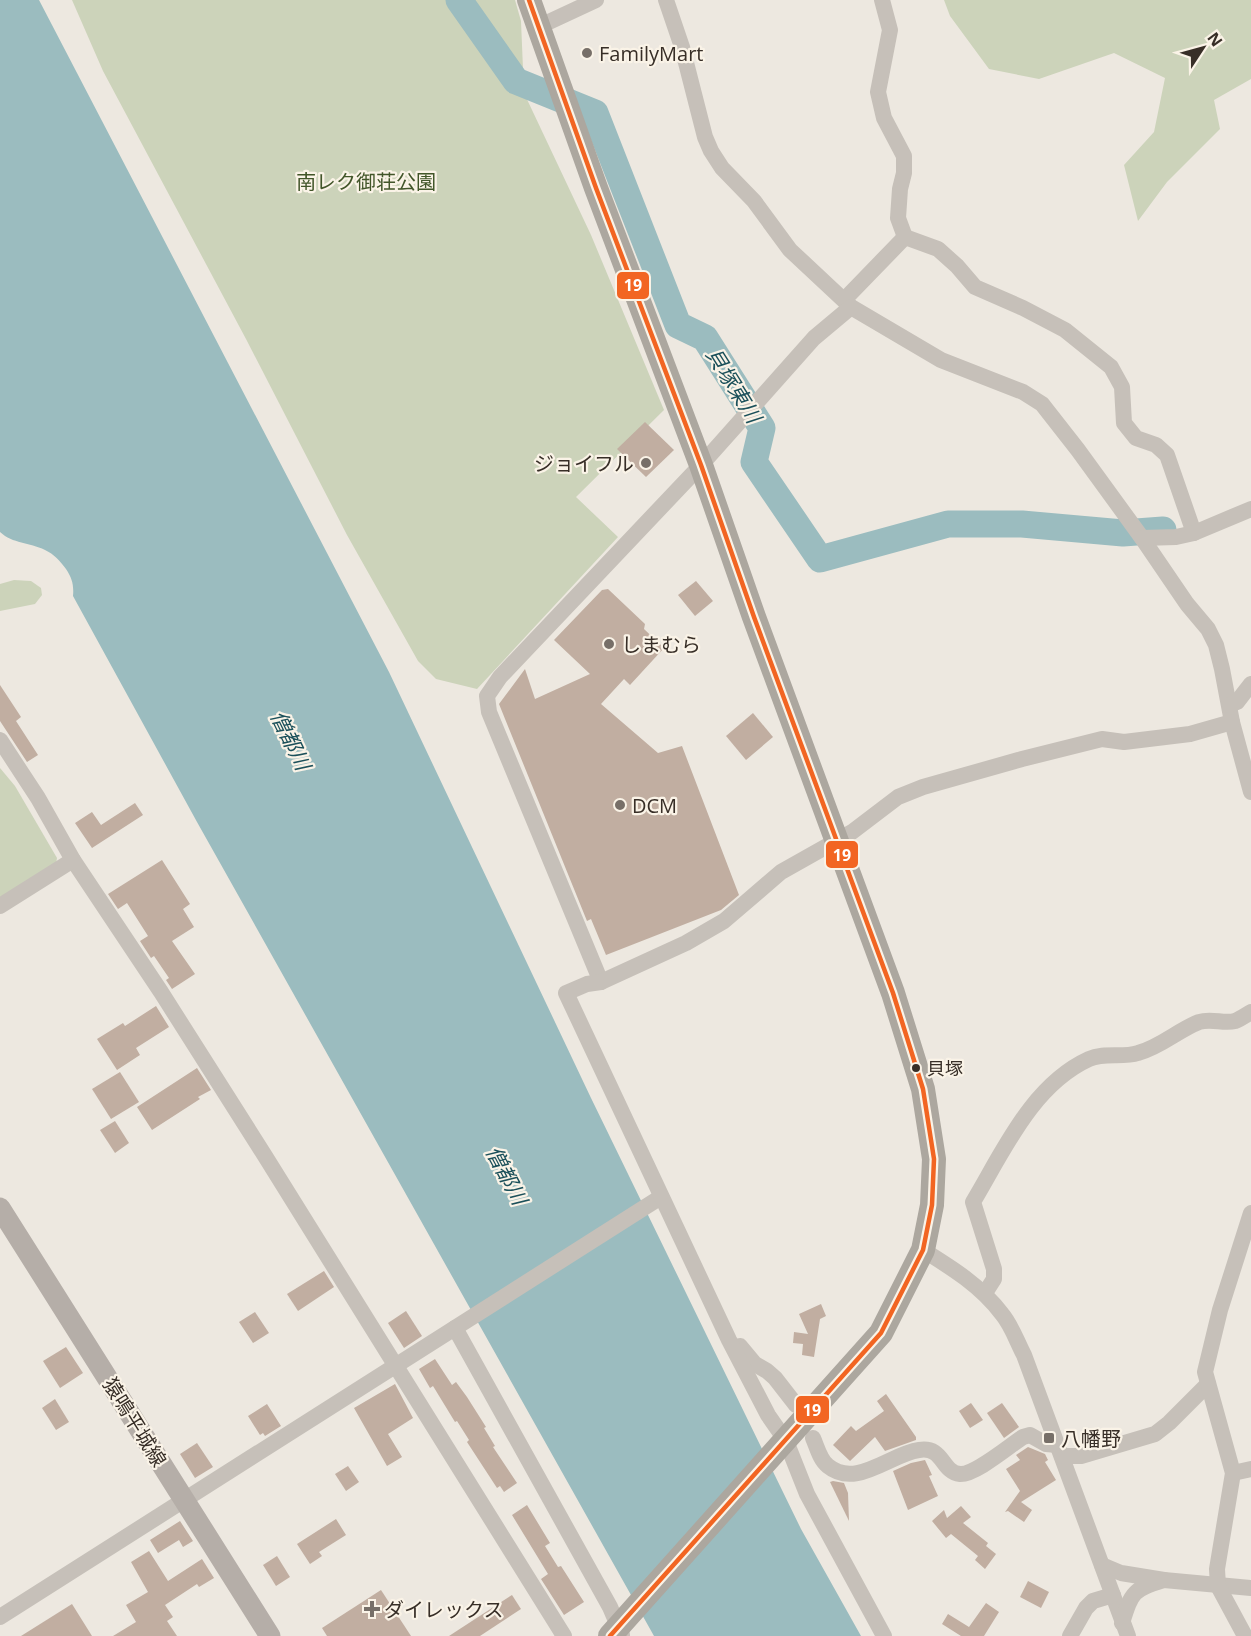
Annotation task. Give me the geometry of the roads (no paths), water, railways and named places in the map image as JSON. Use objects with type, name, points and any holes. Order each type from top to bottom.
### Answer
[{"type":"highway","points":[[529,0],[893,993],[923,1089],[934,1159],[932,1205],[923,1250],[881,1333],[620,1628]]},
{"type":"main road","name":"猿鳴平城線","points":[[0,1209],[270,1636]]},
{"type":"street","points":[[538,27],[596,0]]},
{"type":"street","points":[[666,0],[682,47],[705,137],[711,151],[722,168],[753,201],[790,250],[847,303],[941,360],[1023,392],[1042,404],[1142,538],[1187,604],[1208,629],[1218,653],[1232,722],[1251,792]]},
{"type":"street","points":[[882,0],[890,30],[878,92],[884,118],[904,156],[898,218],[904,237]]},
{"type":"street","points":[[601,982],[489,712],[487,696],[500,677],[700,465],[904,237]]},
{"type":"street","points":[[904,237],[938,249],[975,287],[1065,330],[1111,367],[1122,387],[1124,423],[1136,438],[1156,445],[1167,455],[1194,533]]},
{"type":"street","points":[[1142,538],[1176,537],[1194,533],[1251,510]]},
{"type":"street","points":[[1230,705],[1237,702],[1251,684]]},
{"type":"street","points":[[884,1636],[807,1494],[784,1443],[657,1199],[566,993],[587,984],[601,982],[686,943],[724,921],[781,872],[837,841],[898,797],[923,787],[1022,759],[1102,740],[1124,742],[1190,734],[1232,722]]},
{"type":"street","points":[[0,740],[38,798],[73,860],[161,992],[564,1636]]},
{"type":"street","points":[[0,906],[73,860]]},
{"type":"street","points":[[985,1293],[994,1279],[994,1269],[973,1202],[1026,1116],[1045,1092],[1068,1071],[1090,1058],[1137,1054],[1155,1047],[1199,1022],[1211,1020],[1234,1022],[1251,1012]]},
{"type":"street","points":[[0,1617],[657,1199]]},
{"type":"street","points":[[1245,1636],[1218,1586],[1217,1569],[1233,1473],[1205,1372],[1210,1347],[1251,1213]]},
{"type":"street","points":[[923,1250],[961,1273],[985,1293],[1004,1316],[1024,1355],[1125,1629]]},
{"type":"street","points":[[459,1325],[620,1628]]},
{"type":"street","points":[[729,1340],[736,1342],[755,1364],[768,1371],[796,1405]]},
{"type":"street","points":[[813,1438],[821,1458],[828,1467],[845,1473],[859,1473],[918,1450],[930,1449],[938,1453],[951,1471],[959,1474],[970,1472],[1023,1437],[1030,1436],[1060,1450],[1081,1456],[1155,1434],[1208,1384]]},
{"type":"street","points":[[1233,1473],[1251,1468]]},
{"type":"street","points":[[1102,1565],[1121,1573],[1164,1580],[1251,1588]]},
{"type":"street","points":[[1125,1629],[1128,1604],[1139,1588],[1164,1580]]},
{"type":"street","points":[[1070,1636],[1086,1608],[1093,1601],[1113,1595]]},
{"type":"water","name":"僧都川","points":[[0,0],[39,0],[389,672],[591,1098],[801,1529],[861,1636],[654,1636],[197,822],[73,596],[73,585],[68,572],[48,552],[39,547],[10,539],[0,532]]},
{"type":"waterway","name":"貝塚東川","points":[[459,0],[516,81],[595,113],[678,325],[705,338],[762,428],[754,462],[820,559],[948,524],[1022,524],[1123,533],[1163,530]]},
{"type":"place","name":"FamilyMart","points":[[587,53]]},
{"type":"place","name":"ジョイフル","points":[[646,463]]},
{"type":"place","name":"しまむら","points":[[609,644]]},
{"type":"place","name":"DCM","points":[[620,805]]},
{"type":"place","name":"貝塚","points":[[916,1068]]},
{"type":"place","name":"八幡野","points":[[1049,1438]]},
{"type":"place","name":"ダイレックス","points":[[372,1609]]},
{"type":"park label","name":"南レク御荘公園","points":[[366,181]]}]
